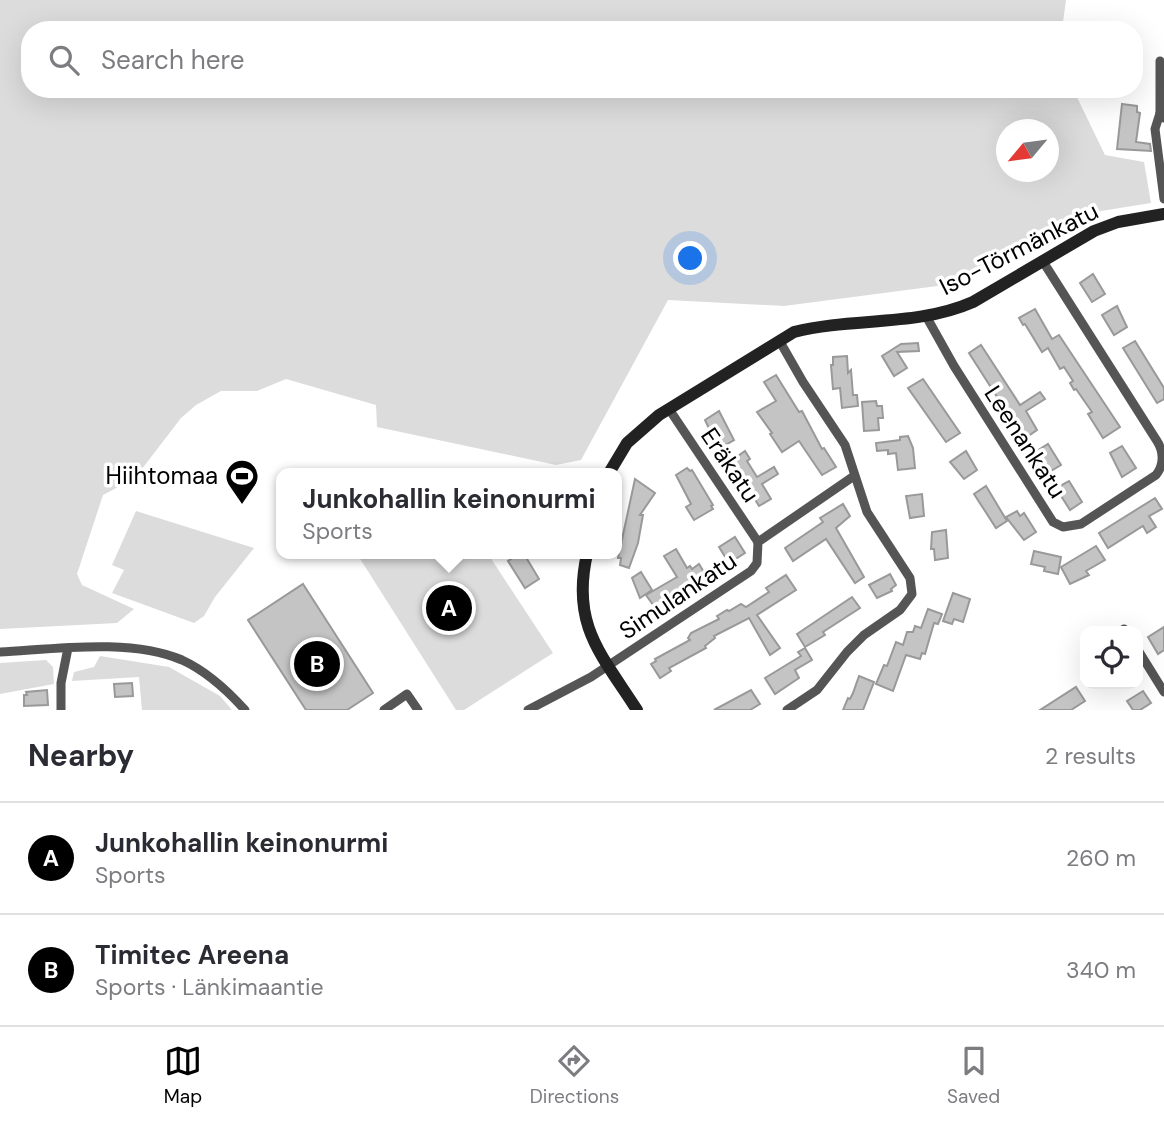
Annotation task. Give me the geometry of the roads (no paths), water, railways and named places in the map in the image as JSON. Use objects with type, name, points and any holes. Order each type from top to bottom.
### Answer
[{"type":"street","points":[[1160,61],[1162,115],[1155,129],[1164,199]]},
{"type":"street","points":[[1156,151],[1164,140]]},
{"type":"street","name":"Iso-Törmänkatu","points":[[612,468],[627,443],[641,429],[794,332],[819,326],[926,316],[973,302],[1094,231],[1118,222],[1164,214]]},
{"type":"street","name":"Leenankatu","points":[[926,316],[954,366],[1053,522],[1065,527],[1080,523],[1156,475],[1163,464],[1162,452],[1042,260]]},
{"type":"street","points":[[779,340],[845,445],[867,512],[909,578],[912,594],[895,614],[855,643],[817,690],[787,710]]},
{"type":"street","name":"Eräkatu","points":[[669,409],[758,542]]},
{"type":"street","name":"Simulankatu","points":[[528,710],[609,666],[751,571],[757,563],[758,542],[853,476]]},
{"type":"street","points":[[586,559],[581,591],[583,608],[593,639],[637,710]]},
{"type":"street","points":[[0,652],[89,646],[134,650],[180,660],[219,685],[245,710]]},
{"type":"street","points":[[61,710],[61,683],[68,648]]},
{"type":"street","points":[[1143,658],[1164,692]]},
{"type":"street","points":[[384,710],[407,694],[418,710]]},
{"type":"place","name":"Hiihtomaa","points":[[242,506]]},
{"type":"place","name":"Junkohallin keinonurmi","points":[[449,608]]},
{"type":"place","name":"Timitec Areena","points":[[317,664]]}]
